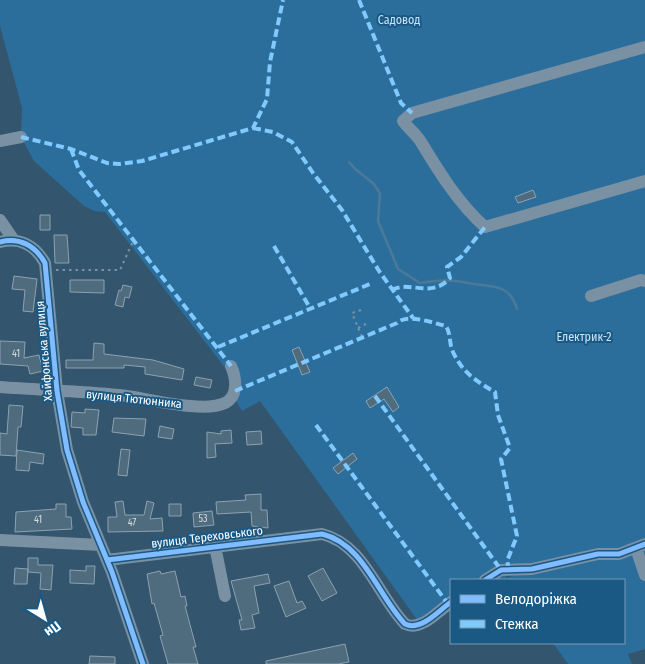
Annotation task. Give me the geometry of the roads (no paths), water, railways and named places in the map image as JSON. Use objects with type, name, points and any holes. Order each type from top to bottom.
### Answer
[{"type":"street","points":[[645,47],[412,113],[403,121],[420,141],[429,159],[454,192],[474,217],[486,227],[645,181]]},
{"type":"street","points":[[0,141],[21,137]]},
{"type":"street","points":[[0,220],[13,239],[0,242]]},
{"type":"street","name":"Хайфонська вулиця","points":[[13,239],[36,251],[47,270],[56,391],[74,474],[100,545]]},
{"type":"street","points":[[590,296],[640,280],[645,281]]},
{"type":"street","name":"вулиця Тютюнника","points":[[0,387],[120,395],[164,403],[214,406],[228,402],[233,395],[236,379],[231,366]]},
{"type":"street","name":"вулиця Тереховського","points":[[107,560],[310,534],[333,537],[349,548],[402,620],[409,626],[422,624],[450,603]]},
{"type":"street","points":[[0,540],[100,545],[143,664]]},
{"type":"street","points":[[215,546],[225,596]]},
{"type":"street","points":[[487,579],[501,570],[532,569],[598,554],[619,554],[641,546],[645,575]]},
{"type":"waterway","points":[[349,162],[373,183],[380,193],[378,221],[398,269],[420,283],[453,281],[501,289],[510,295],[517,309]]},
{"type":"park label","name":"Садовод","points":[[399,20]]},
{"type":"park label","name":"Електрик-2","points":[[584,337]]}]
